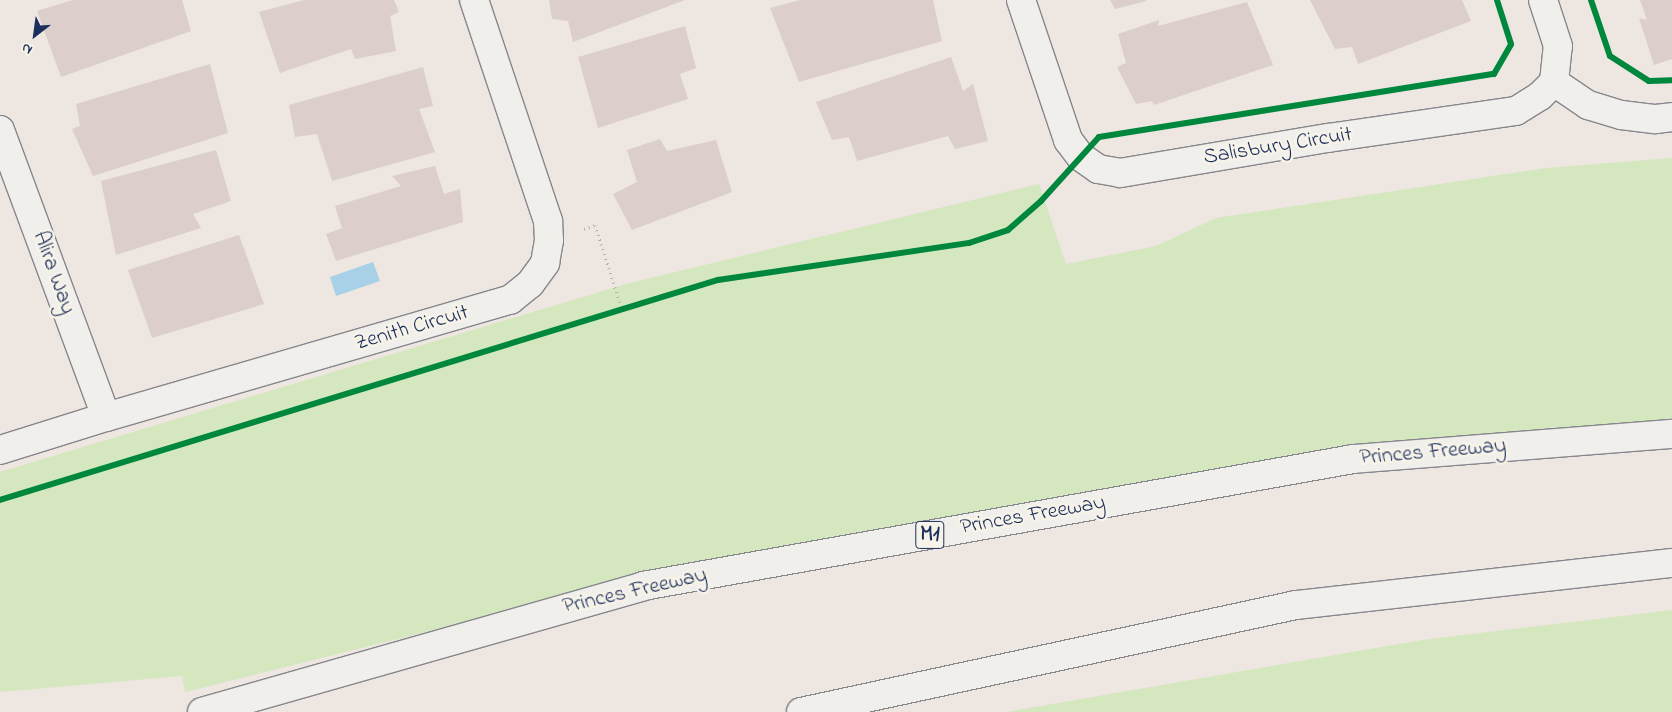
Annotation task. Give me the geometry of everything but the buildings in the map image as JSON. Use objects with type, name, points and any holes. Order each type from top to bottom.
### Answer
[{"type":"main road","name":"Zenith Circuit","points":[[0,450],[106,416],[510,300],[530,284],[545,264],[549,240],[548,221],[474,0]]},
{"type":"main road","name":"Salisbury Circuit","points":[[1022,0],[1068,140],[1081,158],[1098,169],[1120,173],[1328,138],[1516,111],[1540,96],[1554,82]]},
{"type":"main road","points":[[1543,0],[1558,46],[1554,82],[1588,105],[1621,116],[1656,119],[1672,118]]},
{"type":"main road","name":"Alira Way","points":[[0,130],[106,416]]},
{"type":"main road","name":"Princes Freeway","points":[[202,712],[643,586],[1353,459],[1672,434]]},
{"type":"main road","points":[[801,712],[1296,605],[1672,562]]},
{"type":"path","points":[[549,240],[595,226],[622,309]]},
{"type":"path","points":[[613,312],[632,306]]},
{"type":"green space","points":[[1672,158],[1672,418],[1202,474],[687,567],[185,692],[182,676],[0,692],[0,472],[626,284],[1039,184],[1066,264],[1156,246],[1216,218],[1546,168]]},
{"type":"green space","points":[[1672,610],[1672,712],[1006,712],[1422,640]]},
{"type":"water","points":[[373,262],[380,281],[336,296],[330,277]]},
{"type":"cycle path","points":[[0,500],[718,280],[969,243],[1008,230],[1041,201],[1099,137],[1494,74],[1511,44],[1497,0]]},
{"type":"cycle path","points":[[1591,0],[1610,56],[1649,81],[1672,80]]}]
